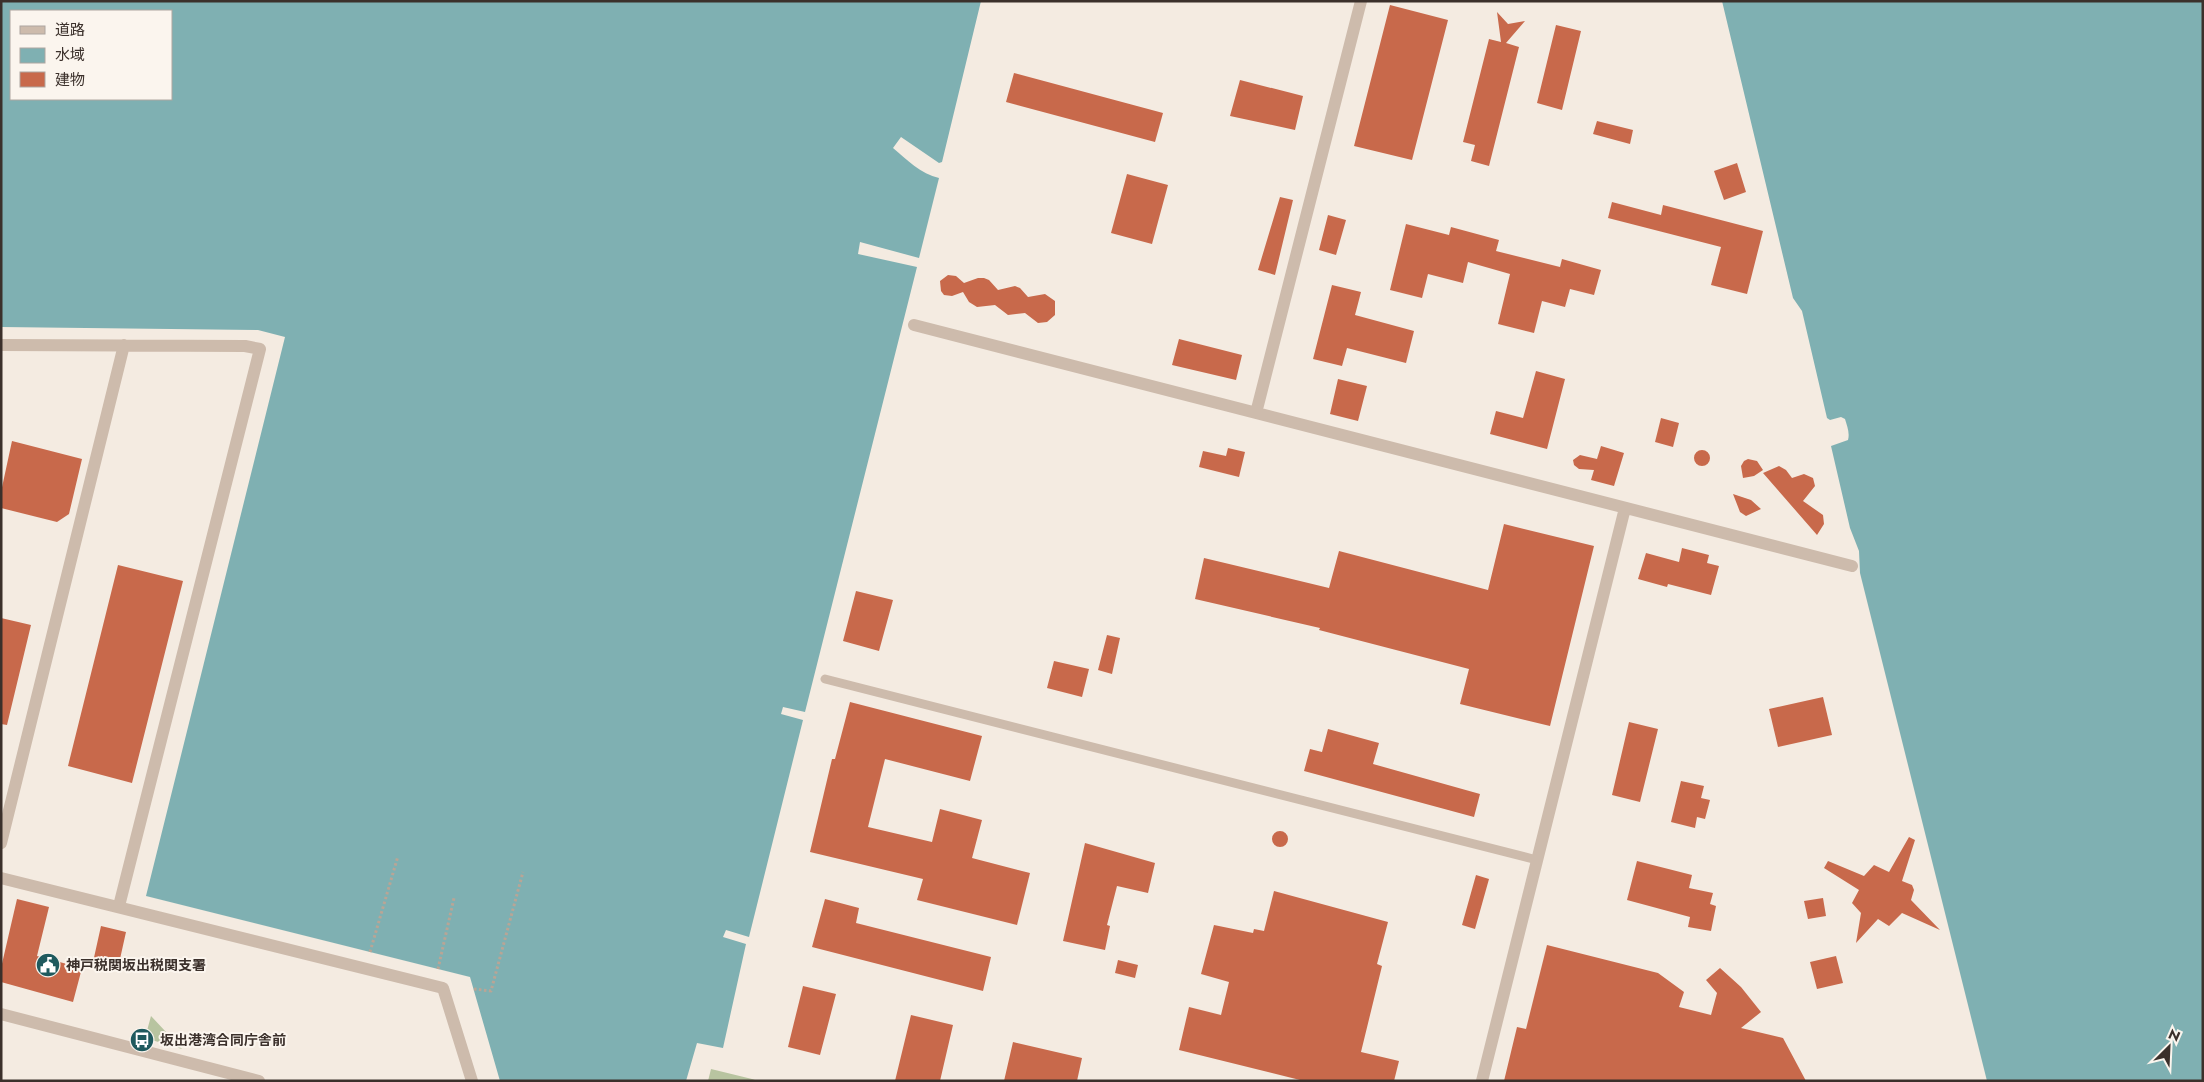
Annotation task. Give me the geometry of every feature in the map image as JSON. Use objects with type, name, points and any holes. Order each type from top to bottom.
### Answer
[{"type":"street","points":[[1256,413],[1361,1]]},
{"type":"street","points":[[914,325],[1852,566]]},
{"type":"street","points":[[1,344],[245,346],[260,349],[119,906]]},
{"type":"street","points":[[1,843],[124,345]]},
{"type":"street","points":[[1482,1081],[1625,508]]},
{"type":"street","points":[[1,878],[443,988],[472,1081]]},
{"type":"street","points":[[1,1014],[259,1081]]},
{"type":"lane","points":[[825,679],[1537,860]]},
{"type":"path","points":[[370,952],[398,856]]},
{"type":"path","points":[[474,989],[491,991],[523,872]]},
{"type":"path","points":[[438,969],[454,898]]},
{"type":"green space","points":[[151,1016],[182,1049],[145,1038]]},
{"type":"green space","points":[[711,1069],[752,1079],[758,1081],[708,1081]]},
{"type":"water","points":[[1,1],[981,1],[942,162],[939,163],[901,137],[893,148],[920,170],[939,178],[919,258],[860,242],[858,254],[917,267],[805,712],[783,707],[781,714],[803,720],[749,937],[726,930],[723,937],[746,944],[723,1048],[697,1043],[686,1081],[500,1081],[470,977],[146,896],[285,337],[258,330],[1,327]]},
{"type":"water","points":[[1722,1],[2203,1],[2203,1081],[1987,1081],[1860,573],[1859,551],[1850,528],[1831,446],[1848,440],[1848,429],[1845,419],[1841,417],[1830,420],[1827,418],[1802,311],[1793,298]]},
{"type":"building","points":[[1390,5],[1448,20],[1412,160],[1354,146]]},
{"type":"building","points":[[1497,12],[1508,24],[1525,21],[1506,43],[1519,47],[1489,166],[1471,161],[1475,145],[1463,142],[1489,39],[1501,42]]},
{"type":"building","points":[[1556,25],[1581,31],[1562,110],[1537,103]]},
{"type":"building","points":[[1014,73],[1163,113],[1155,142],[1006,102]]},
{"type":"building","points":[[1240,80],[1303,96],[1295,130],[1230,116]]},
{"type":"building","points":[[1597,121],[1633,130],[1630,144],[1593,134]]},
{"type":"building","points":[[1737,163],[1746,192],[1724,200],[1714,171]]},
{"type":"building","points":[[1127,174],[1168,185],[1152,244],[1111,233]]},
{"type":"building","points":[[1280,197],[1293,200],[1275,275],[1258,270]]},
{"type":"building","points":[[1612,202],[1661,215],[1663,205],[1763,231],[1747,294],[1711,285],[1721,247],[1608,218]]},
{"type":"building","points":[[1328,215],[1346,220],[1336,255],[1319,250]]},
{"type":"building","points":[[1406,224],[1449,235],[1451,227],[1499,240],[1496,251],[1560,267],[1562,259],[1601,270],[1594,295],[1570,289],[1565,307],[1542,301],[1534,333],[1498,324],[1510,274],[1468,262],[1463,283],[1428,274],[1422,298],[1390,290]]},
{"type":"building","points":[[948,275],[956,276],[964,283],[984,278],[989,280],[998,290],[1015,286],[1020,288],[1028,297],[1045,294],[1055,301],[1055,315],[1047,322],[1038,323],[1025,313],[1008,315],[995,305],[977,307],[969,302],[963,292],[952,296],[944,295],[941,291],[940,281]]},
{"type":"building","points":[[1332,285],[1361,292],[1355,315],[1414,331],[1406,363],[1347,348],[1342,366],[1313,359]]},
{"type":"building","points":[[1179,339],[1242,355],[1236,380],[1172,365]]},
{"type":"building","points":[[1536,371],[1565,379],[1547,449],[1490,434],[1496,411],[1523,418]]},
{"type":"building","points":[[1338,379],[1367,386],[1358,421],[1330,414]]},
{"type":"building","points":[[1661,418],[1679,423],[1673,447],[1655,442]]},
{"type":"building","points":[[12,441],[82,459],[69,514],[57,522],[1,508],[1,492]]},
{"type":"building","points":[[1601,446],[1624,453],[1614,486],[1591,480],[1594,470],[1579,469],[1574,465],[1573,460],[1580,455],[1597,459]]},
{"type":"building","points":[[1228,448],[1245,452],[1239,477],[1199,467],[1203,451],[1226,456]]},
{"type":"building","points":[[1702,450],[1708,452],[1710,458],[1708,464],[1702,466],[1696,464],[1694,458],[1696,452]]},
{"type":"building","points":[[1748,459],[1757,461],[1763,470],[1754,476],[1743,478],[1741,466]]},
{"type":"building","points":[[1779,466],[1786,470],[1792,478],[1804,474],[1813,478],[1815,486],[1803,501],[1823,515],[1824,524],[1817,535],[1763,473]]},
{"type":"building","points":[[1733,494],[1751,500],[1761,509],[1746,516],[1740,512]]},
{"type":"building","points":[[1504,524],[1594,546],[1550,726],[1460,704],[1469,669],[1319,630],[1320,628],[1195,599],[1204,558],[1329,588],[1339,551],[1488,590]]},
{"type":"building","points":[[1682,548],[1709,555],[1707,563],[1719,566],[1711,595],[1668,584],[1667,587],[1638,579],[1646,553],[1679,562]]},
{"type":"building","points":[[118,565],[183,581],[132,783],[68,766]]},
{"type":"building","points":[[856,591],[893,600],[879,651],[843,641]]},
{"type":"building","points":[[1,618],[31,625],[7,725],[1,724]]},
{"type":"building","points":[[1107,635],[1120,638],[1112,674],[1098,670]]},
{"type":"building","points":[[1054,661],[1089,669],[1082,697],[1047,688]]},
{"type":"building","points":[[1823,697],[1832,735],[1778,747],[1769,709]]},
{"type":"building","points":[[850,702],[982,736],[970,781],[885,759],[868,827],[932,842],[940,809],[982,820],[972,858],[1030,873],[1017,925],[917,900],[923,879],[810,852],[832,759],[835,759]]},
{"type":"building","points":[[1629,722],[1658,729],[1640,802],[1612,795]]},
{"type":"building","points":[[1328,729],[1379,743],[1373,764],[1480,794],[1474,817],[1304,771],[1310,749],[1322,752]]},
{"type":"building","points":[[1681,781],[1704,786],[1701,798],[1710,800],[1705,819],[1697,817],[1695,828],[1671,822]]},
{"type":"building","points":[[1280,831],[1286,833],[1288,839],[1286,845],[1280,847],[1274,845],[1272,839],[1274,833]]},
{"type":"building","points":[[1909,837],[1915,840],[1902,881],[1912,885],[1914,890],[1911,900],[1940,930],[1902,913],[1889,926],[1878,919],[1856,943],[1861,913],[1852,903],[1859,890],[1824,868],[1828,861],[1864,876],[1874,865],[1889,872]]},
{"type":"building","points":[[1085,843],[1155,863],[1148,893],[1117,886],[1107,925],[1110,926],[1105,950],[1063,941]]},
{"type":"building","points":[[1637,861],[1692,875],[1689,888],[1713,893],[1710,904],[1716,906],[1711,931],[1688,927],[1690,917],[1627,900]]},
{"type":"building","points":[[1476,875],[1489,879],[1475,929],[1462,925]]},
{"type":"building","points":[[1274,891],[1388,922],[1377,964],[1382,966],[1361,1052],[1399,1061],[1394,1081],[1304,1081],[1179,1050],[1189,1007],[1221,1015],[1229,982],[1201,974],[1214,925],[1253,933],[1254,929],[1264,931]]},
{"type":"building","points":[[1823,898],[1826,916],[1808,919],[1804,901]]},
{"type":"building","points":[[17,899],[49,907],[37,956],[82,968],[73,1002],[1,982],[1,968]]},
{"type":"building","points":[[825,899],[859,908],[856,923],[991,957],[983,991],[812,947]]},
{"type":"building","points":[[101,926],[126,932],[118,968],[93,962]]},
{"type":"building","points":[[1547,945],[1658,973],[1684,992],[1679,1007],[1711,1015],[1717,993],[1706,980],[1720,968],[1741,987],[1761,1012],[1741,1028],[1783,1038],[1806,1081],[1504,1081],[1517,1027],[1526,1029]]},
{"type":"building","points":[[1836,956],[1843,983],[1817,989],[1810,962]]},
{"type":"building","points":[[1118,960],[1138,965],[1135,978],[1115,973]]},
{"type":"building","points":[[803,986],[836,994],[820,1055],[788,1047]]},
{"type":"building","points":[[911,1015],[953,1025],[940,1081],[895,1081]]},
{"type":"building","points":[[1013,1042],[1082,1058],[1077,1081],[1004,1081]]},
{"type":"place","name":"神戸税関坂出税関支署","points":[[48,965]]},
{"type":"place","name":"坂出港湾合同庁舎前","points":[[142,1040]]}]
